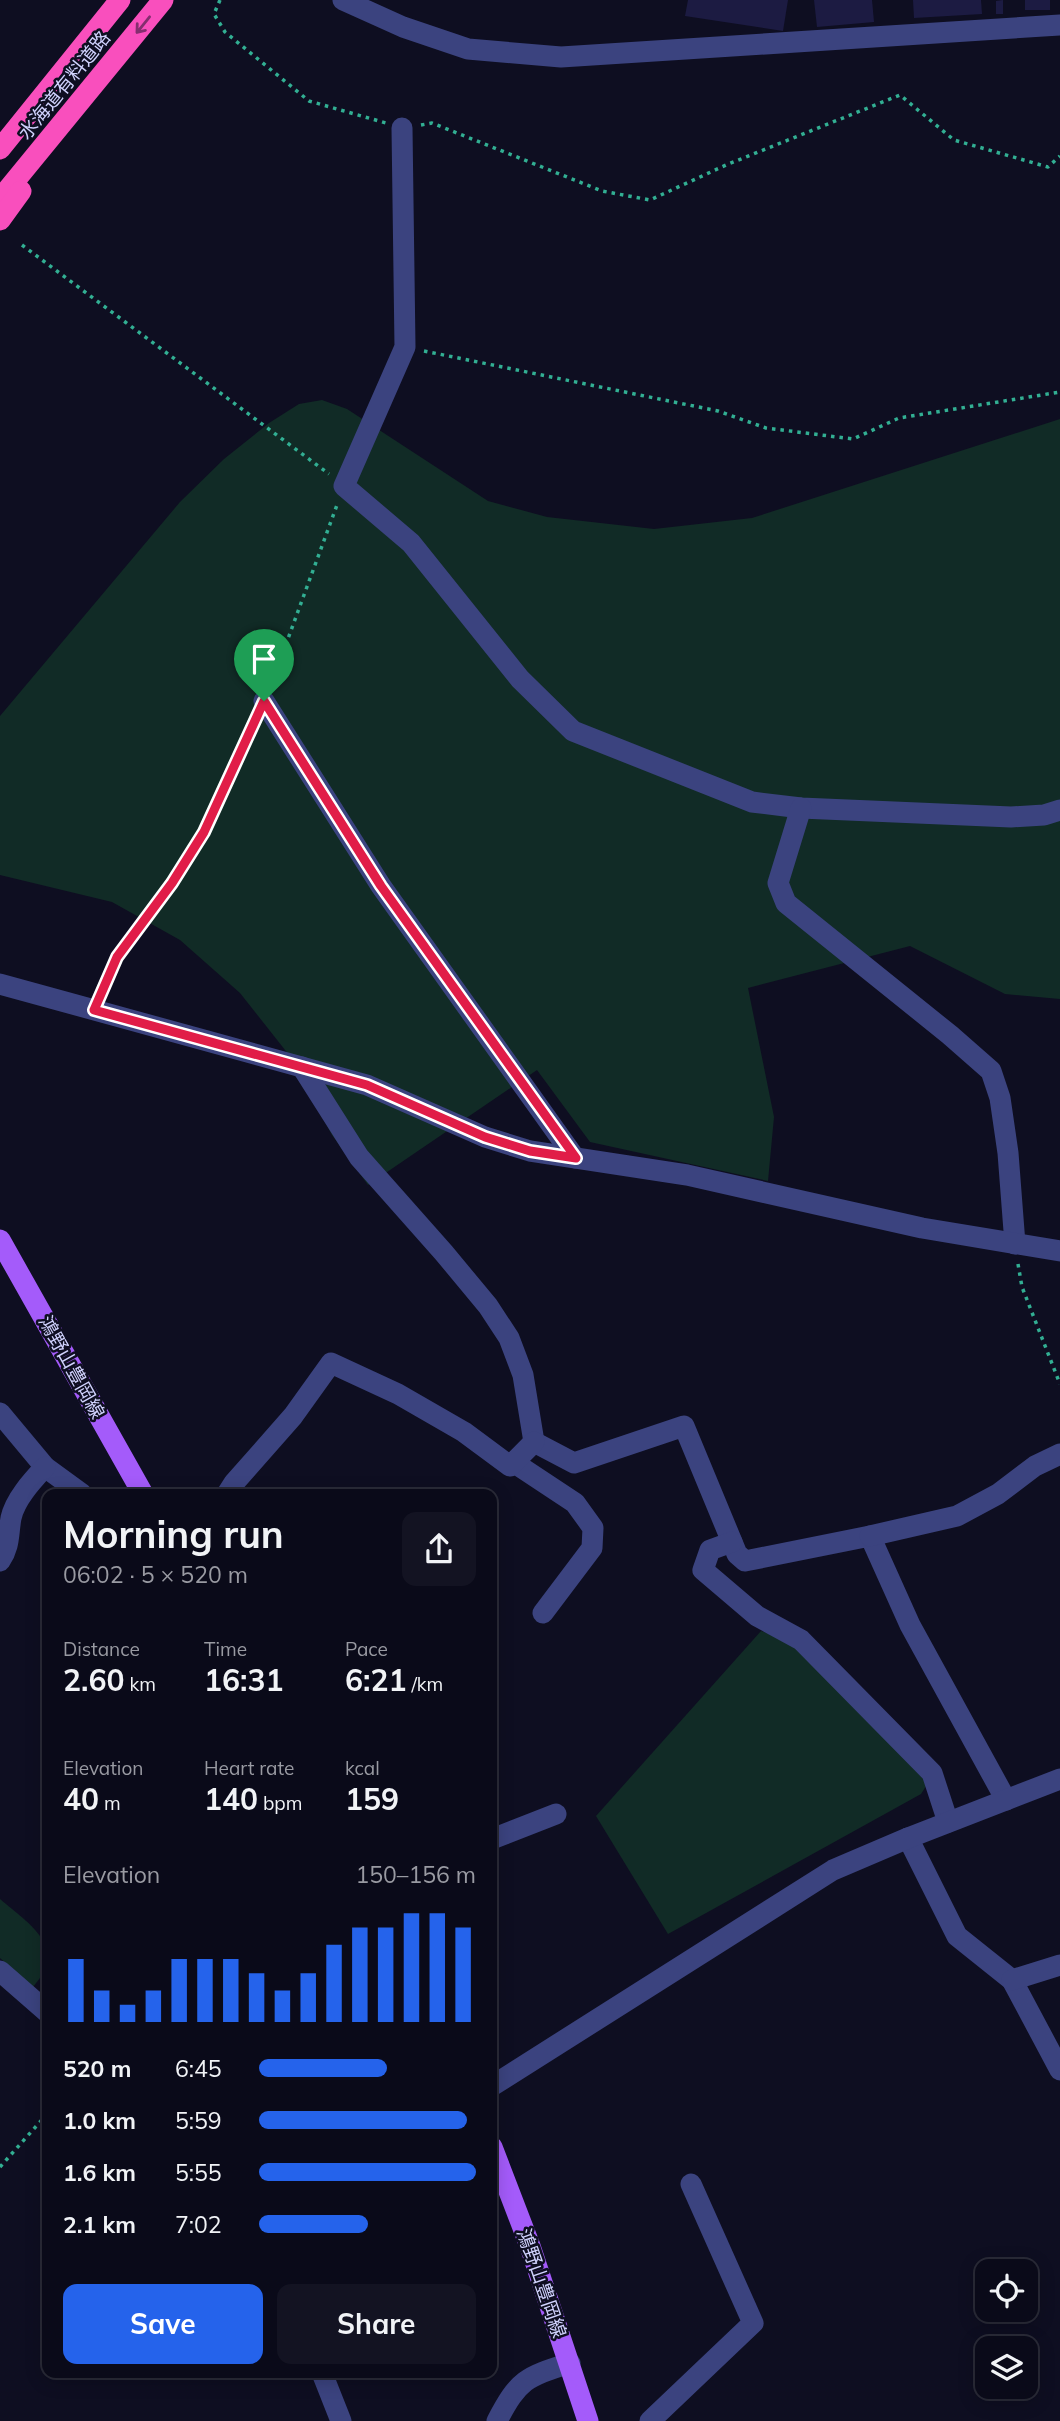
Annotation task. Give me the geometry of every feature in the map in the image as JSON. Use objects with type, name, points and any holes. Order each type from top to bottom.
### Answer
[{"type":"highway","name":"水海道有料道路","points":[[0,149],[120,0]]},
{"type":"highway","name":"水海道有料道路","points":[[0,199],[163,0]]},
{"type":"highway","points":[[0,220],[122,50]]},
{"type":"highway","points":[[0,138],[70,62]]},
{"type":"main road","name":"鴻野山豊岡線","points":[[0,1240],[140,1489]]},
{"type":"main road","name":"鴻野山豊岡線","points":[[497,2160],[530,2246],[588,2421]]},
{"type":"street","points":[[343,0],[404,27],[468,49],[561,57],[1060,25]]},
{"type":"street","points":[[401,128],[405,347],[344,486],[411,543],[520,679],[573,731],[752,802],[801,808],[1011,817],[1044,815],[1060,810]]},
{"type":"street","points":[[264,701],[381,886],[576,1158]]},
{"type":"street","points":[[801,808],[778,883],[786,903],[991,1071],[1000,1098],[1003,1120],[1014,1244]]},
{"type":"street","points":[[0,984],[367,1085],[485,1137],[530,1151],[687,1175],[922,1228],[1060,1251]]},
{"type":"street","points":[[302,1067],[359,1157],[488,1306],[509,1338],[523,1375],[534,1442]]},
{"type":"street","points":[[230,1489],[293,1416],[331,1363],[398,1394],[464,1432],[509,1466],[534,1442]]},
{"type":"street","points":[[0,1413],[45,1466],[75,1489]]},
{"type":"street","points":[[534,1442],[574,1463],[684,1426],[737,1554],[745,1561],[957,1516],[998,1494],[1035,1466],[1060,1454]]},
{"type":"street","points":[[513,1462],[575,1503],[593,1528],[592,1548],[542,1613]]},
{"type":"street","points":[[0,1561],[9,1544],[11,1517],[45,1466]]},
{"type":"street","points":[[870,1536],[910,1625],[1006,1800]]},
{"type":"street","points":[[732,1542],[710,1550],[703,1570],[757,1616],[801,1640],[932,1773],[948,1822]]},
{"type":"street","points":[[497,2083],[833,1870],[1060,1779]]},
{"type":"street","points":[[497,1837],[556,1814]]},
{"type":"street","points":[[908,1838],[957,1936],[1012,1980],[1060,2070]]},
{"type":"street","points":[[1012,1980],[1060,1965]]},
{"type":"street","points":[[0,1970],[42,2008]]},
{"type":"street","points":[[652,2420],[752,2323],[691,2184]]},
{"type":"street","points":[[497,2421],[512,2392],[529,2377],[570,2363]]},
{"type":"street","points":[[324,2378],[341,2421]]},
{"type":"path","points":[[220,0],[214,14],[225,32],[309,101],[401,128],[432,123],[602,191],[650,200],[726,165],[900,95],[954,140],[1048,167],[1060,156]]},
{"type":"path","points":[[22,245],[344,486],[264,701],[204,832],[172,883],[117,957],[94,1010]]},
{"type":"path","points":[[405,347],[718,411],[766,428],[853,439],[900,418],[1060,392]]},
{"type":"path","points":[[1014,1244],[1022,1287],[1060,1384]]},
{"type":"path","points":[[0,2167],[42,2120]]},
{"type":"green space","points":[[322,400],[347,409],[488,501],[547,517],[654,529],[752,518],[1060,419],[1060,999],[1005,994],[910,946],[748,988],[774,1117],[768,1181],[590,1142],[537,1070],[368,1185],[332,1135],[289,1055],[240,993],[180,940],[112,902],[0,875],[0,716],[180,502],[224,459],[269,423],[299,404]]},
{"type":"green space","points":[[761,1631],[794,1642],[928,1783],[921,1794],[668,1934],[596,1816]]},
{"type":"green space","points":[[0,1899],[41,1938],[42,1974],[33,1987],[0,1958]]},
{"type":"building","points":[[688,0],[788,0],[783,31],[685,16]]},
{"type":"building","points":[[814,0],[872,0],[874,22],[817,27]]},
{"type":"building","points":[[913,0],[981,0],[982,14],[914,18]]},
{"type":"building","points":[[1003,0],[1003,14],[996,14],[996,1]]},
{"type":"building","points":[[1025,0],[1050,0],[1050,10],[1025,10]]},
{"type":"route","points":[[264,701],[381,886],[576,1158],[530,1151],[485,1137],[367,1085],[94,1010],[117,957],[172,883],[204,832],[264,701]]}]
